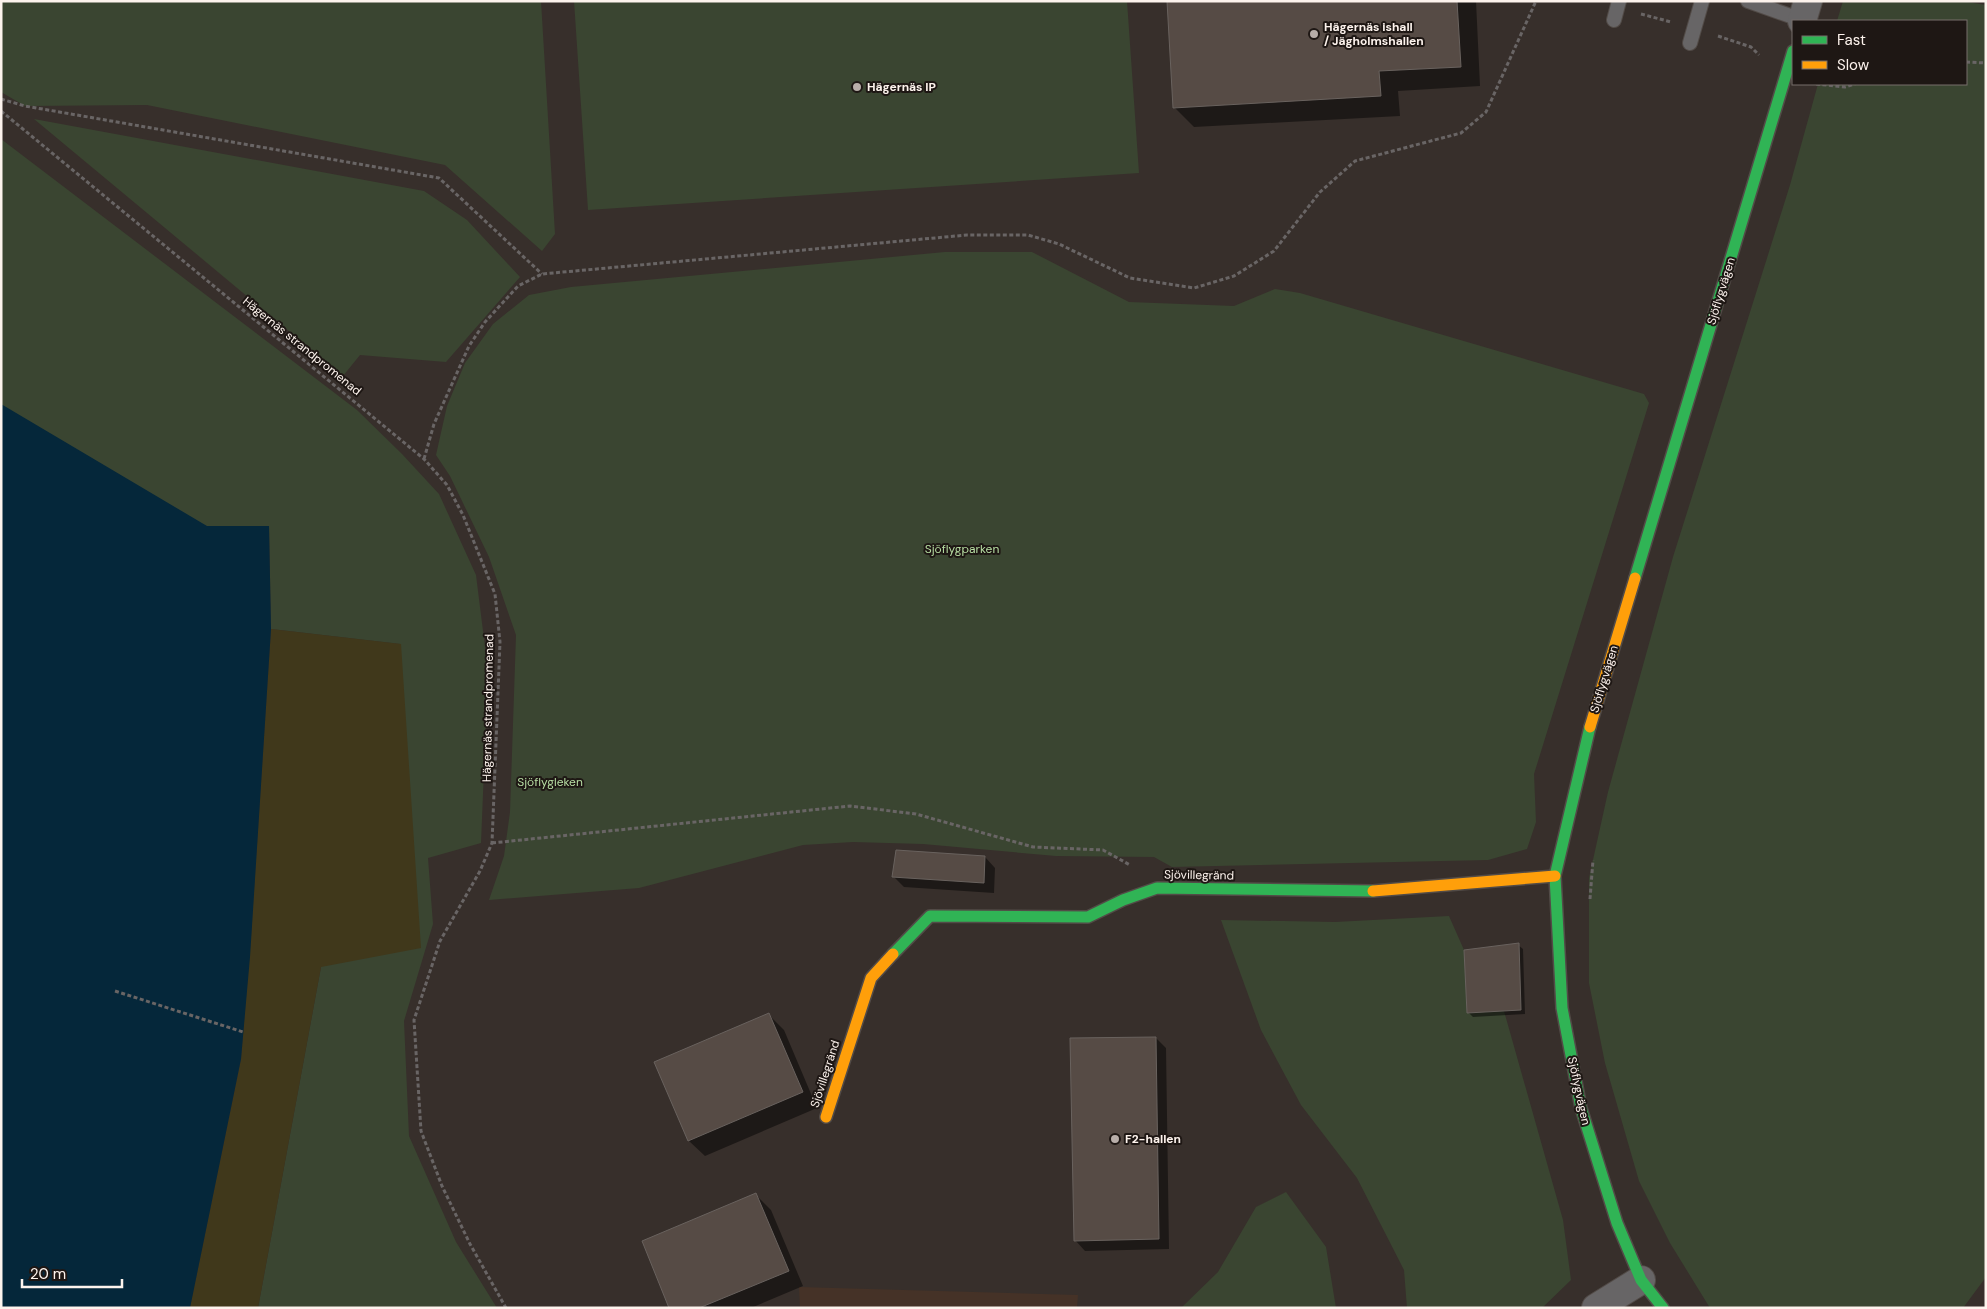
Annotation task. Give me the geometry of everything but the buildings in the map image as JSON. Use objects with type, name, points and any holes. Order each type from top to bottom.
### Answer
[{"type":"street","name":"Sjöflygvägen","points":[[1664,1308],[1642,1280],[1617,1223],[1581,1108],[1562,1008],[1555,876],[1586,740],[1792,54]]},
{"type":"street","name":"Sjövillegränd","points":[[826,1118],[871,978],[930,916],[1088,917],[1123,900],[1157,888],[1360,892],[1555,876]]},
{"type":"street","points":[[1596,1308],[1642,1280]]},
{"type":"lane","points":[[1614,20],[1618,1]]},
{"type":"lane","points":[[1690,43],[1702,1]]},
{"type":"lane","points":[[1748,1],[1804,14]]},
{"type":"path","points":[[424,459],[434,424],[469,346],[485,322],[518,286],[542,274],[967,235],[1028,234],[1059,244],[1130,278],[1194,288],[1234,276],[1274,251],[1320,192],[1355,162],[1461,133],[1486,112],[1536,1]]},
{"type":"path","points":[[1967,62],[1986,63]]},
{"type":"path","points":[[1830,85],[1850,85]]},
{"type":"path","points":[[1,99],[34,108],[438,178],[542,274]]},
{"type":"path","name":"Hägernäs strandpromenad","points":[[1,111],[424,459],[447,485],[463,515],[495,594],[500,642],[492,843],[480,871],[440,940],[414,1020],[414,1030],[421,1131],[446,1194],[470,1244],[506,1308]]},
{"type":"path","points":[[492,843],[850,806],[916,814],[1033,847],[1103,850],[1141,871],[1157,888]]},
{"type":"path","points":[[1590,903],[1593,854]]},
{"type":"path","points":[[115,991],[243,1032]]},
{"type":"shaded area","points":[[799,1287],[1078,1295],[1077,1308],[800,1308]]},
{"type":"green space","points":[[1,1],[541,1],[555,234],[542,251],[445,165],[147,105],[25,106],[1,92]]},
{"type":"green space","name":"Hägernäs IP","points":[[574,1],[1127,1],[1139,173],[588,210]]},
{"type":"green space","points":[[1843,1],[1961,1],[1986,5],[1986,1277],[1963,1308],[1710,1308],[1670,1243],[1639,1181],[1605,1063],[1589,983],[1589,878],[1608,792],[1673,557],[1790,185],[1818,85],[1967,85],[1967,20],[1837,20]]},
{"type":"green space","points":[[34,119],[424,191],[467,220],[520,277],[446,362],[360,355],[343,376]]},
{"type":"green space","points":[[1,139],[357,410],[439,494],[476,575],[488,671],[481,843],[428,858],[433,924],[404,1021],[409,1136],[456,1242],[497,1308],[258,1308],[321,967],[400,644],[271,629],[269,526],[207,526],[1,492]]},
{"type":"green space","name":"Sjöflygparken","points":[[945,252],[1032,252],[1129,302],[1234,306],[1275,289],[1300,293],[1644,394],[1649,403],[1534,774],[1536,822],[1527,849],[1488,860],[1172,867],[1154,857],[1056,856],[923,844],[853,842],[803,845],[639,888],[489,900],[504,856],[510,812],[516,635],[489,557],[450,476],[436,455],[447,406],[465,363],[493,324],[529,295],[571,287]]},
{"type":"green space","points":[[1449,916],[1464,950],[1467,1012],[1504,1011],[1563,1220],[1571,1280],[1542,1308],[1407,1308],[1404,1270],[1357,1178],[1301,1105],[1261,1030],[1221,920],[1335,922]]},
{"type":"green space","points":[[1286,1192],[1326,1247],[1336,1308],[1181,1308],[1218,1272],[1256,1207]]},
{"type":"sand","points":[[271,629],[401,644],[421,948],[321,967],[258,1308],[195,1308],[190,1307],[241,1059]]},
{"type":"water","points":[[1,404],[207,526],[269,526],[271,629],[250,957],[241,1059],[190,1308],[1,1308]]},
{"type":"traffic: fast","points":[[1635,578],[1792,54]]},
{"type":"traffic: fast","points":[[1590,727],[1555,876],[1562,1008],[1581,1108],[1617,1223],[1641,1280],[1663,1308]]},
{"type":"traffic: fast","points":[[893,954],[930,916],[1088,917],[1123,900],[1157,888],[1373,891]]},
{"type":"traffic: slow","points":[[1590,727],[1635,578]]},
{"type":"traffic: slow","points":[[1373,891],[1555,876]]},
{"type":"traffic: slow","points":[[826,1117],[871,978],[893,954]]},
{"type":"place","name":"Hägernäs ishall / Jägholmshallen","points":[[1314,34]]},
{"type":"place","name":"Hägernäs IP","points":[[857,87]]},
{"type":"place","name":"F2-hallen","points":[[1115,1139]]},
{"type":"park label","name":"Sjöflygleken","points":[[550,782]]}]
